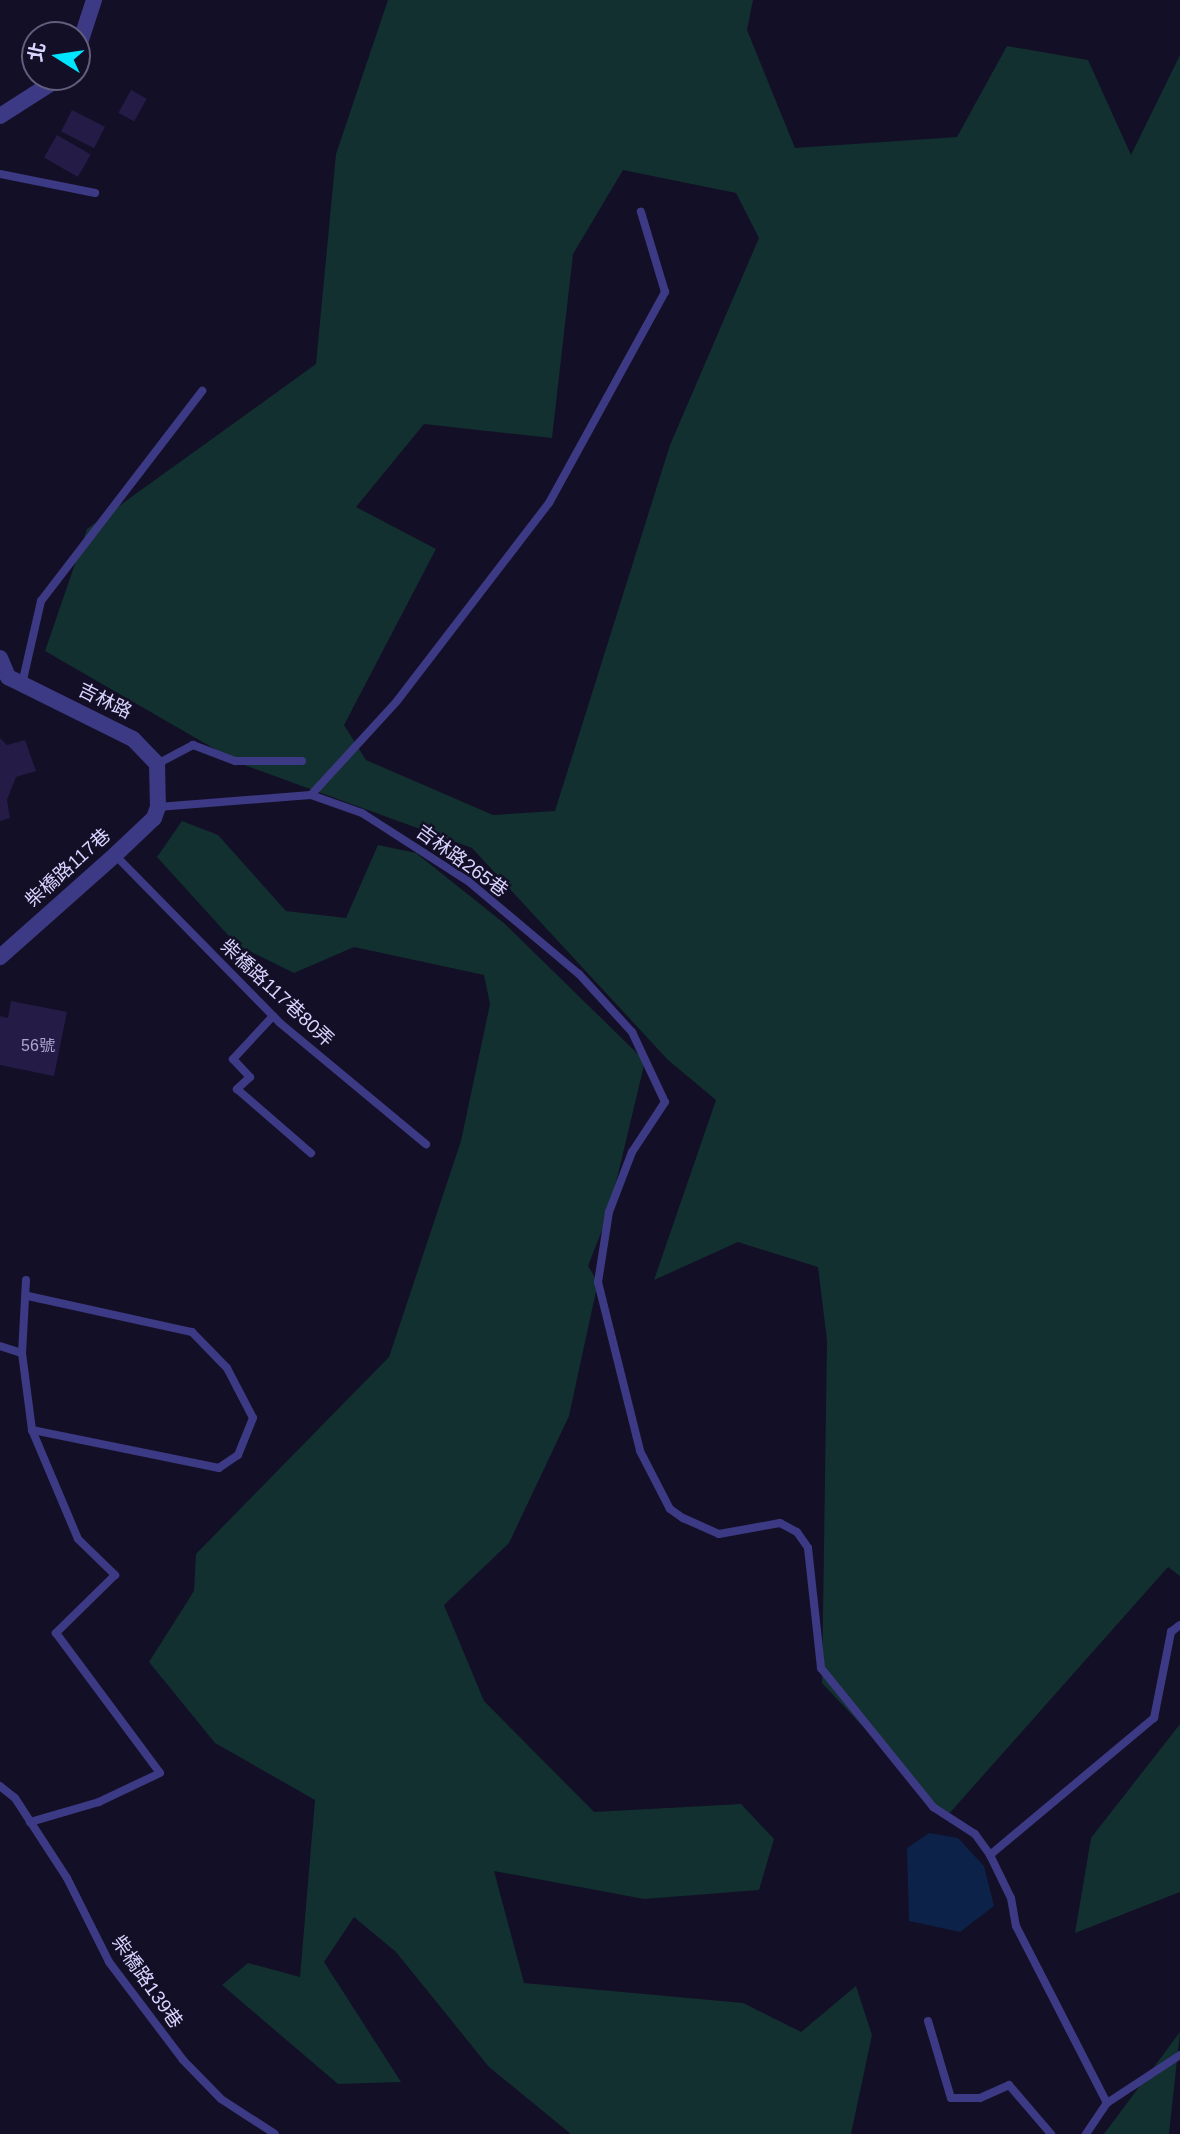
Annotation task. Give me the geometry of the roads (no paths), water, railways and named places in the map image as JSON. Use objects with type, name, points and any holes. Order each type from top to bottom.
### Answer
[{"type":"street","points":[[87,21],[94,0]]},
{"type":"street","points":[[0,116],[39,91]]},
{"type":"street","name":"吉林路","points":[[0,658],[8,677],[133,739],[157,764]]},
{"type":"street","points":[[157,764],[158,807]]},
{"type":"street","name":"柴橋路117巷","points":[[0,957],[115,855],[158,807]]},
{"type":"lane","points":[[0,174],[95,193]]},
{"type":"lane","points":[[311,795],[397,701],[549,503],[665,292],[641,212]]},
{"type":"lane","points":[[22,684],[41,601],[202,391]]},
{"type":"lane","points":[[157,764],[193,745],[235,761],[302,761]]},
{"type":"lane","name":"吉林路265巷","points":[[158,807],[311,795],[403,837],[468,881],[579,974],[632,1032],[665,1102],[632,1152],[609,1212],[598,1282],[640,1451],[670,1509],[682,1518],[719,1534],[780,1523],[797,1532],[808,1548],[821,1668],[933,1807],[975,1833],[990,1855]]},
{"type":"lane","name":"柴橋路117巷80弄","points":[[115,855],[273,1016],[426,1144]]},
{"type":"lane","points":[[273,1016],[233,1059],[250,1077],[237,1089],[311,1153]]},
{"type":"lane","points":[[26,1280],[28,1296],[22,1353],[32,1430],[78,1539],[115,1575],[56,1633],[160,1773],[99,1802],[30,1822]]},
{"type":"lane","points":[[28,1296],[192,1332],[226,1368],[253,1418],[238,1455],[219,1468],[32,1430]]},
{"type":"lane","points":[[0,1346],[22,1353]]},
{"type":"lane","points":[[1107,2103],[1016,1926],[990,1855],[1154,1718],[1171,1632],[1180,1625]]},
{"type":"lane","name":"柴橋路139巷","points":[[0,1786],[30,1822],[109,1962],[183,2060],[221,2099],[275,2134]]},
{"type":"lane","points":[[928,2021],[951,2098],[980,2098],[1009,2085],[1051,2134]]},
{"type":"lane","points":[[1086,2134],[1107,2103],[1180,2055]]},
{"type":"water","points":[[929,1833],[958,1838],[984,1866],[994,1906],[960,1932],[909,1921],[907,1848]]}]
